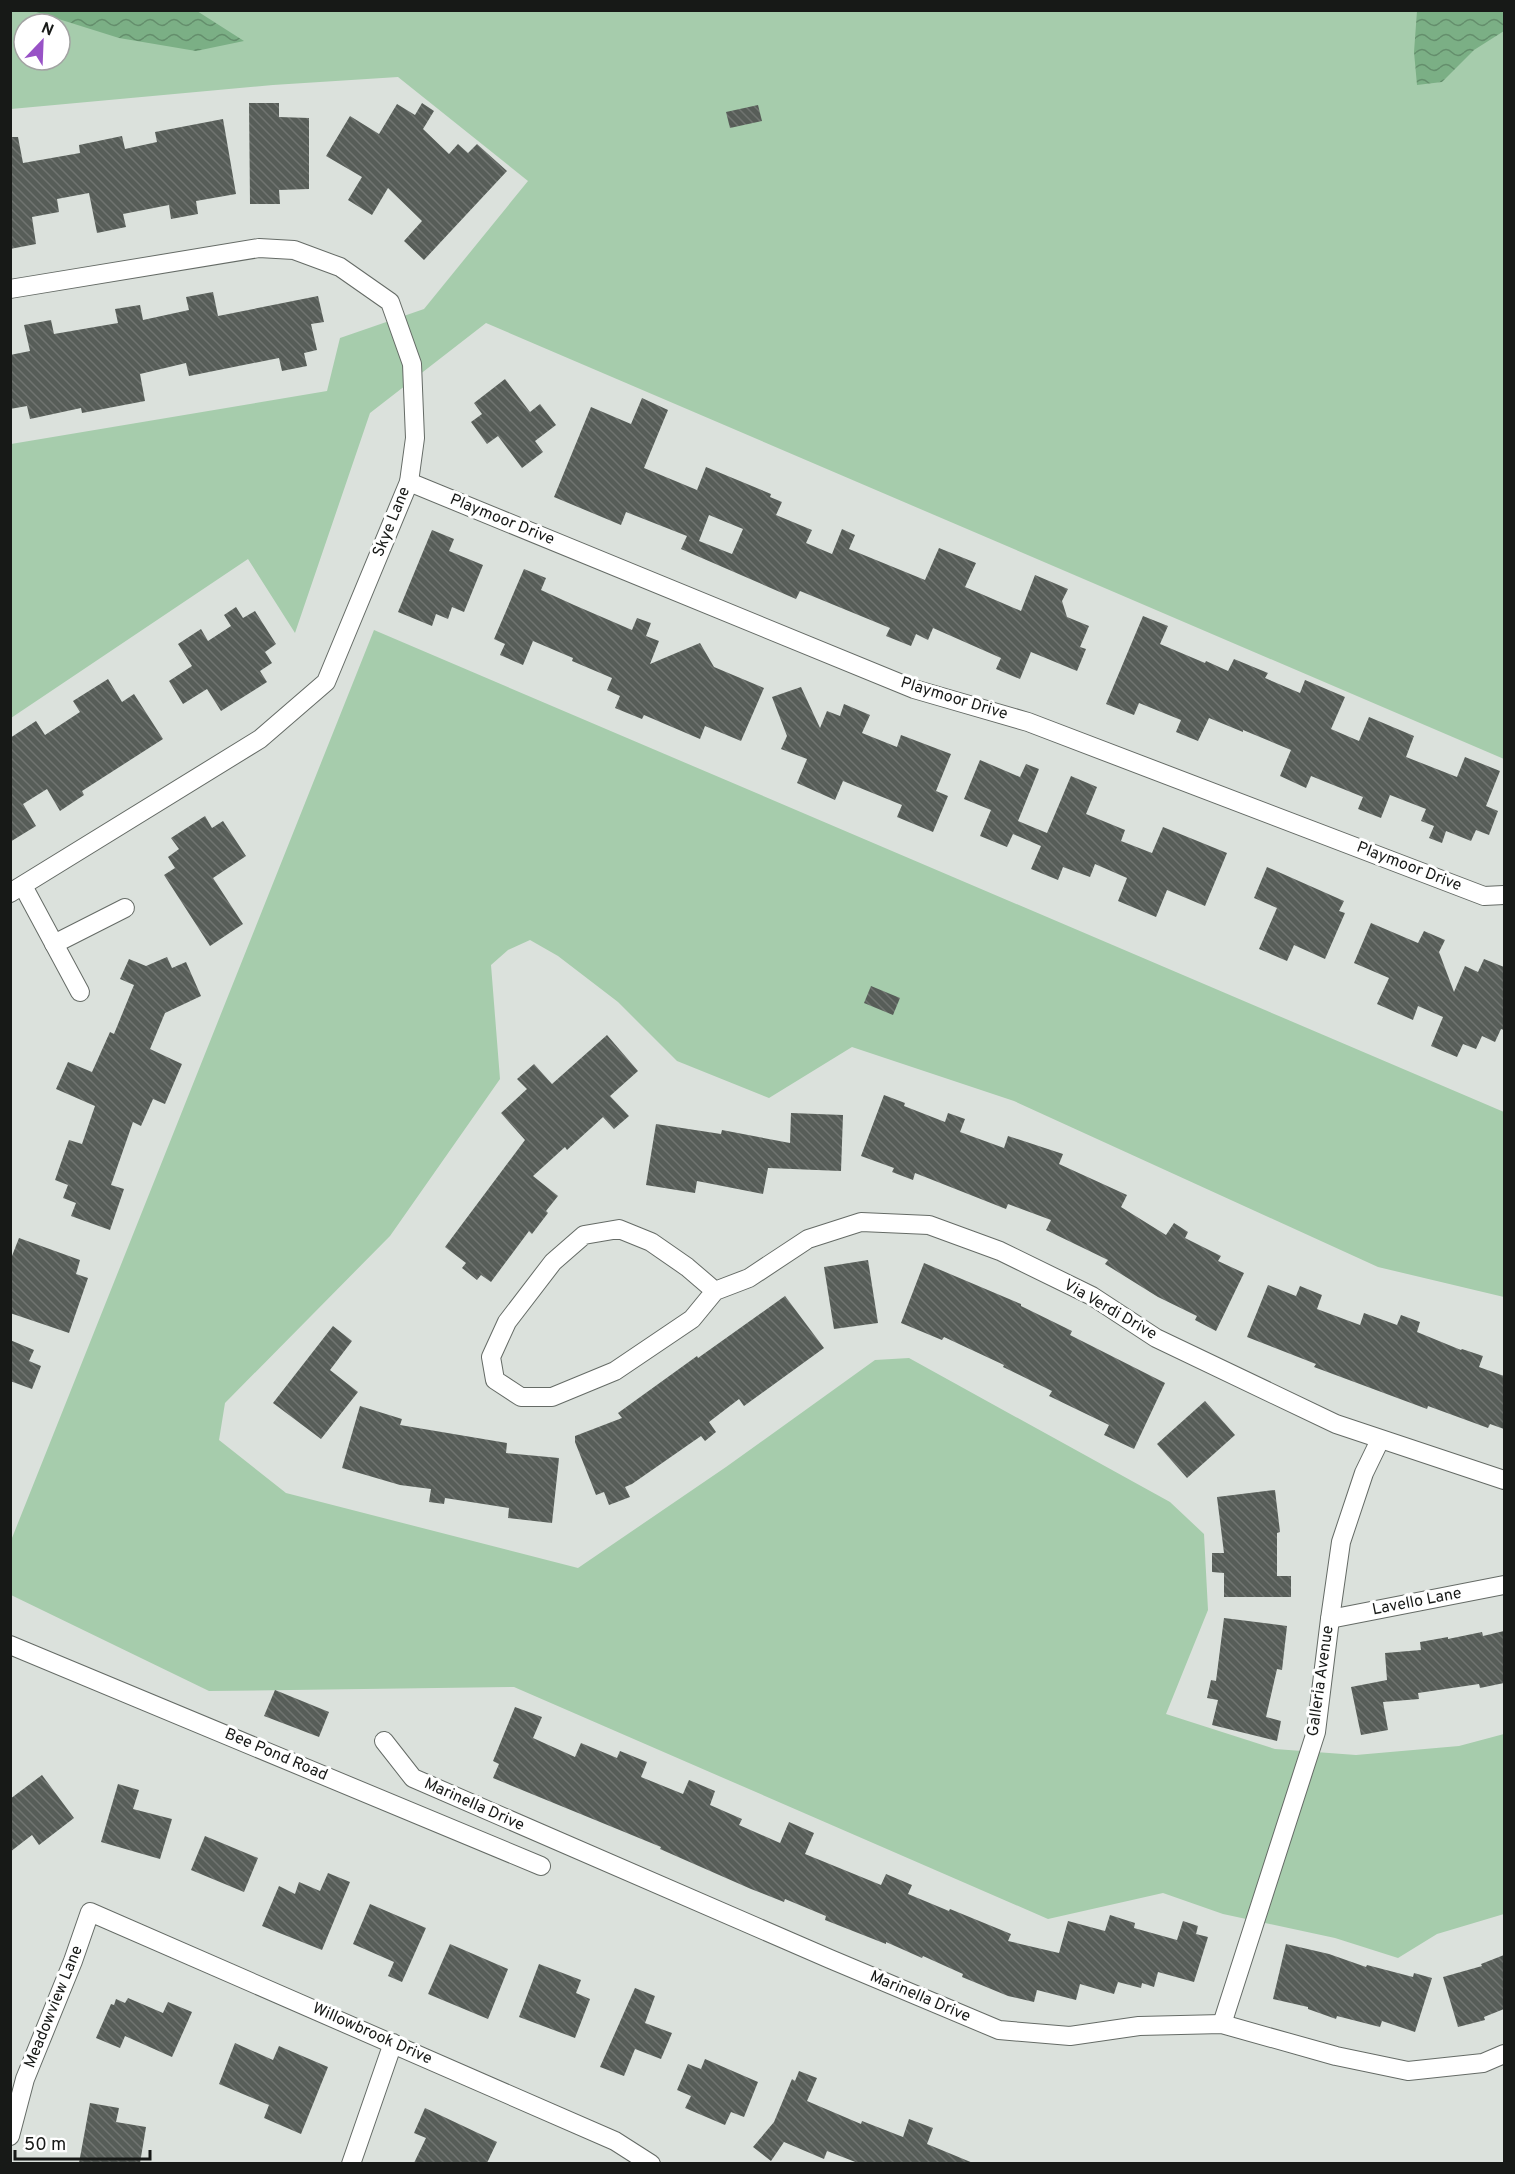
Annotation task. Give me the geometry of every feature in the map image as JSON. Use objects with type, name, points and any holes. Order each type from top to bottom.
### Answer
[{"type":"street","name":"Skye Lane","points":[[10,289],[260,248],[294,250],[340,267],[390,302],[412,364],[415,438],[409,482],[326,682],[260,739],[17,889]]},
{"type":"street","name":"Playmoor Drive","points":[[409,482],[914,689],[1028,722],[1484,896],[1504,895]]},
{"type":"street","points":[[17,889],[54,944],[80,992]]},
{"type":"street","points":[[54,944],[125,908]]},
{"type":"street","name":"Via Verdi Drive","points":[[715,1291],[687,1267],[651,1242],[620,1229],[584,1235],[553,1262],[507,1322],[491,1357],[495,1380],[521,1397],[552,1397],[615,1371],[692,1319],[715,1291],[749,1278],[808,1239],[861,1222],[929,1225],[1000,1251],[1092,1296],[1156,1338],[1336,1424],[1504,1480]]},
{"type":"street","name":"Galleria Avenue","points":[[1222,2024],[1316,1732],[1341,1542],[1364,1473],[1380,1440]]},
{"type":"street","name":"Lavello Lane","points":[[1330,1619],[1504,1585]]},
{"type":"street","name":"Bee Pond Road","points":[[10,1645],[541,1866]]},
{"type":"street","name":"Marinella Drive","points":[[384,1741],[413,1778],[999,2030],[1070,2037],[1139,2026],[1222,2024],[1336,2056],[1408,2071],[1483,2062],[1504,2054]]},
{"type":"street","name":"Willowbrook Drive","points":[[90,1912],[615,2141],[651,2163]]},
{"type":"street","name":"Meadowview Lane","points":[[10,2136],[25,2079],[73,1961],[90,1912]]},
{"type":"street","points":[[351,2163],[393,2043]]},
{"type":"shaded area","points":[[10,11],[1504,11],[1504,759],[486,323],[370,413],[295,633],[248,559],[11,718],[11,444],[327,391],[340,338],[424,309],[528,181],[398,77],[273,85],[11,109]]},
{"type":"shaded area","points":[[374,630],[1504,1112],[1504,1297],[1378,1267],[1014,1101],[852,1047],[769,1098],[677,1061],[618,1002],[558,956],[530,940],[508,950],[491,965],[500,1079],[390,1236],[225,1403],[219,1440],[286,1493],[578,1568],[726,1467],[875,1360],[909,1358],[1170,1502],[1204,1534],[1208,1610],[1166,1714],[1275,1749],[1356,1755],[1459,1746],[1504,1734],[1504,1914],[1437,1934],[1398,1958],[1335,1938],[1223,1914],[1163,1893],[1048,1919],[514,1687],[209,1691],[11,1595],[10,1543]]},
{"type":"water","points":[[33,11],[197,11],[244,41],[196,51],[119,38],[72,23],[72,12]]},
{"type":"water","points":[[1417,11],[1504,11],[1504,31],[1474,50],[1442,82],[1417,85],[1414,52]]},
{"type":"building","points":[[249,103],[279,103],[279,117],[309,118],[309,189],[279,190],[280,204],[250,204]]},
{"type":"building","points":[[422,103],[434,111],[423,129],[449,154],[458,144],[468,153],[477,144],[507,171],[424,260],[404,241],[422,221],[388,188],[372,215],[348,200],[362,177],[326,156],[350,116],[379,134],[397,104],[415,115]]},
{"type":"building","points":[[758,105],[762,121],[730,128],[726,112]]},
{"type":"building","points":[[223,119],[236,194],[196,201],[198,214],[171,219],[169,205],[123,214],[126,227],[97,233],[89,193],[57,199],[59,212],[32,217],[36,244],[10,249],[10,137],[18,137],[23,163],[80,153],[79,145],[122,136],[125,149],[157,142],[155,132]]},
{"type":"building","points":[[213,292],[218,316],[318,296],[324,322],[311,324],[317,350],[304,353],[307,366],[282,371],[279,358],[189,376],[186,363],[140,374],[145,401],[82,413],[81,408],[30,419],[27,406],[10,409],[10,355],[30,351],[24,325],[51,320],[54,334],[118,323],[115,309],[140,305],[143,320],[189,310],[186,297]]},
{"type":"building","points":[[505,379],[530,412],[540,404],[556,425],[535,441],[543,452],[522,468],[498,436],[487,444],[471,422],[482,414],[474,403]]},
{"type":"building","points":[[642,398],[668,410],[644,468],[697,490],[706,467],[771,494],[770,497],[782,502],[776,515],[812,530],[806,543],[832,554],[842,529],[855,535],[849,549],[925,580],[939,548],[976,563],[965,587],[1021,611],[1035,575],[1068,589],[1062,601],[1067,617],[1089,626],[1080,647],[1086,649],[1077,671],[1031,652],[1020,679],[996,669],[1001,658],[933,628],[928,640],[916,634],[911,646],[886,636],[890,628],[800,591],[796,599],[681,549],[687,536],[626,512],[621,525],[554,497],[591,407],[631,424]],"holes":[[[709,515],[743,529],[732,554],[699,541]]]},
{"type":"building","points":[[432,530],[454,539],[449,551],[483,565],[464,612],[452,607],[448,619],[436,614],[432,626],[398,612]]},
{"type":"building","points":[[524,569],[546,578],[541,590],[632,630],[637,618],[651,623],[646,636],[659,641],[650,664],[700,643],[714,667],[764,688],[741,741],[705,726],[700,739],[644,715],[642,719],[615,708],[620,696],[607,690],[612,678],[533,641],[523,665],[500,655],[505,644],[494,639]]},
{"type":"building","points":[[236,607],[243,618],[255,611],[276,644],[265,652],[272,663],[260,671],[267,682],[221,711],[207,689],[183,704],[169,681],[192,666],[178,644],[201,629],[208,641],[231,626],[224,615]]},
{"type":"building","points":[[1143,616],[1168,626],[1160,644],[1205,663],[1206,661],[1228,671],[1234,659],[1268,673],[1265,678],[1300,693],[1305,680],[1345,697],[1331,729],[1359,741],[1369,717],[1414,736],[1406,757],[1457,777],[1465,757],[1500,771],[1486,806],[1498,811],[1489,835],[1476,830],[1471,841],[1446,831],[1442,843],[1429,838],[1434,826],[1421,821],[1426,809],[1390,795],[1381,818],[1358,809],[1363,797],[1311,776],[1306,788],[1280,776],[1291,750],[1243,730],[1243,732],[1209,718],[1198,741],[1176,732],[1181,720],[1139,703],[1134,715],[1106,704]]},
{"type":"building","points":[[108,679],[122,702],[134,694],[163,739],[82,791],[84,795],[60,811],[47,789],[23,804],[36,826],[10,842],[10,738],[36,721],[45,735],[80,712],[73,701]]},
{"type":"building","points":[[801,687],[820,728],[827,711],[840,716],[844,704],[870,715],[862,733],[897,747],[901,735],[951,754],[936,791],[948,796],[933,832],[897,817],[902,805],[843,781],[835,800],[797,783],[807,759],[781,749],[787,736],[772,697]]},
{"type":"building","points":[[980,760],[1020,777],[1026,764],[1039,769],[1018,821],[1047,833],[1071,776],[1097,787],[1086,814],[1125,830],[1121,841],[1152,853],[1163,827],[1227,853],[1205,906],[1167,890],[1156,917],[1118,901],[1127,878],[1095,864],[1090,877],[1063,867],[1058,880],[1031,869],[1041,846],[1013,834],[1007,847],[980,836],[991,810],[964,799]]},
{"type":"building","points":[[205,816],[212,828],[223,821],[246,856],[213,878],[243,924],[210,946],[164,875],[175,868],[168,857],[179,849],[171,838]]},
{"type":"building","points":[[1267,867],[1344,901],[1339,911],[1345,913],[1325,959],[1294,945],[1287,961],[1259,949],[1277,908],[1254,898]]},
{"type":"building","points":[[1371,923],[1418,943],[1424,931],[1445,940],[1439,952],[1454,992],[1465,966],[1478,972],[1484,959],[1504,967],[1504,1030],[1501,1029],[1495,1042],[1482,1036],[1476,1049],[1463,1044],[1457,1057],[1431,1046],[1443,1017],[1418,1006],[1413,1020],[1377,1004],[1389,978],[1354,963]]},
{"type":"building","points":[[167,957],[172,968],[186,962],[201,996],[165,1013],[150,1049],[182,1064],[165,1104],[153,1099],[141,1126],[133,1122],[111,1185],[124,1189],[110,1230],[71,1216],[76,1203],[63,1198],[68,1185],[55,1180],[69,1140],[82,1144],[95,1106],[56,1089],[68,1062],[92,1072],[110,1032],[114,1034],[134,985],[120,979],[129,959],[146,966]]},
{"type":"building","points":[[871,986],[900,998],[893,1015],[864,1003]]},
{"type":"building","points":[[607,1035],[638,1071],[610,1096],[629,1116],[614,1129],[603,1117],[567,1150],[565,1147],[533,1176],[558,1196],[532,1234],[529,1231],[491,1282],[481,1275],[477,1280],[462,1268],[466,1263],[445,1247],[525,1140],[501,1113],[527,1089],[517,1079],[534,1064],[552,1084]]},
{"type":"building","points":[[884,1095],[905,1103],[904,1106],[945,1122],[948,1113],[965,1119],[960,1132],[1004,1148],[1008,1136],[1063,1154],[1059,1164],[1127,1195],[1121,1207],[1166,1235],[1174,1223],[1188,1232],[1185,1238],[1221,1256],[1218,1261],[1244,1273],[1216,1331],[1195,1320],[1197,1316],[1158,1297],[1105,1264],[1108,1260],[1046,1230],[1051,1220],[1008,1204],[1006,1209],[915,1173],[913,1180],[892,1172],[894,1168],[861,1156]]},
{"type":"building","points":[[791,1113],[843,1115],[841,1171],[768,1168],[763,1194],[697,1181],[695,1193],[646,1185],[656,1124],[721,1134],[722,1130],[790,1143]]},
{"type":"building","points":[[19,1238],[80,1260],[76,1274],[88,1278],[69,1333],[10,1313],[10,1261]]},
{"type":"building","points":[[868,1260],[878,1323],[834,1329],[824,1267]]},
{"type":"building","points":[[924,1263],[1021,1304],[1072,1331],[1070,1335],[1165,1383],[1134,1449],[1104,1435],[1109,1425],[1049,1396],[1052,1391],[1003,1367],[1004,1365],[944,1337],[942,1340],[901,1323]]},
{"type":"building","points":[[1268,1285],[1296,1296],[1300,1286],[1322,1295],[1317,1309],[1360,1325],[1364,1313],[1397,1325],[1401,1315],[1420,1322],[1417,1332],[1461,1350],[1483,1356],[1479,1367],[1504,1376],[1504,1429],[1490,1424],[1488,1428],[1428,1406],[1427,1409],[1314,1367],[1316,1364],[1247,1337]]},
{"type":"building","points":[[785,1296],[824,1348],[744,1406],[739,1399],[709,1422],[716,1432],[705,1441],[701,1436],[625,1487],[630,1497],[609,1505],[604,1492],[596,1495],[575,1442],[575,1436],[622,1418],[618,1413]]},
{"type":"building","points":[[333,1326],[352,1341],[330,1370],[358,1392],[321,1439],[273,1403]]},
{"type":"building","points":[[10,1340],[34,1350],[29,1361],[41,1366],[32,1389],[10,1381]]},
{"type":"building","points":[[1205,1401],[1235,1435],[1187,1478],[1157,1444]]},
{"type":"building","points":[[360,1406],[402,1419],[400,1425],[507,1443],[506,1453],[559,1458],[552,1523],[508,1518],[509,1508],[445,1498],[444,1504],[429,1502],[431,1489],[400,1485],[342,1468]]},
{"type":"building","points":[[1275,1490],[1280,1532],[1277,1533],[1277,1576],[1291,1576],[1291,1597],[1224,1597],[1224,1573],[1212,1572],[1212,1553],[1224,1553],[1217,1497]]},
{"type":"building","points":[[1224,1618],[1287,1626],[1282,1670],[1277,1669],[1266,1717],[1281,1721],[1277,1741],[1212,1725],[1218,1700],[1207,1698],[1211,1680],[1216,1681]]},
{"type":"building","points":[[1504,1631],[1504,1683],[1480,1688],[1479,1684],[1418,1693],[1419,1699],[1383,1702],[1388,1730],[1361,1735],[1351,1687],[1387,1680],[1385,1653],[1421,1650],[1420,1642],[1482,1632],[1483,1636]]},
{"type":"building","points":[[275,1690],[329,1712],[319,1737],[264,1716]]},
{"type":"building","points":[[515,1707],[542,1717],[533,1738],[575,1757],[581,1743],[617,1758],[620,1751],[647,1762],[641,1777],[683,1794],[689,1780],[715,1791],[710,1805],[742,1819],[739,1825],[780,1843],[789,1822],[814,1833],[805,1854],[881,1885],[886,1874],[912,1885],[908,1894],[1011,1934],[1008,1941],[1059,1953],[1068,1921],[1105,1931],[1110,1915],[1135,1923],[1134,1928],[1177,1940],[1183,1921],[1198,1926],[1196,1934],[1208,1937],[1194,1982],[1158,1972],[1154,1987],[1142,1983],[1141,1988],[1118,1982],[1114,1994],[1080,1984],[1076,2000],[1037,1990],[1034,2002],[1008,1996],[962,1977],[963,1974],[923,1956],[922,1958],[825,1920],[826,1916],[785,1899],[784,1902],[751,1889],[660,1849],[661,1847],[493,1778],[499,1764],[493,1761]]},
{"type":"building","points":[[42,1775],[74,1818],[39,1845],[32,1835],[10,1852],[10,1799]]},
{"type":"building","points":[[118,1784],[139,1790],[133,1809],[172,1819],[160,1859],[101,1842]]},
{"type":"building","points":[[205,1836],[258,1858],[244,1892],[191,1870]]},
{"type":"building","points":[[328,1873],[350,1882],[322,1950],[262,1926],[279,1886],[295,1894],[299,1882],[320,1891]]},
{"type":"building","points":[[370,1904],[426,1928],[402,1982],[388,1976],[394,1962],[353,1944]]},
{"type":"building","points":[[450,1944],[508,1969],[488,2019],[428,1994]]},
{"type":"building","points":[[1286,1944],[1329,1954],[1366,1967],[1367,1965],[1413,1977],[1414,1973],[1432,1978],[1415,2032],[1382,2021],[1380,2027],[1337,2016],[1336,2019],[1308,2009],[1308,2007],[1273,1999]]},
{"type":"building","points":[[1504,1955],[1504,2009],[1484,2017],[1485,2020],[1458,2027],[1443,1977],[1482,1966],[1481,1964]]},
{"type":"building","points":[[539,1964],[581,1980],[576,1993],[590,1999],[575,2038],[519,2017]]},
{"type":"building","points":[[635,1988],[655,1996],[645,2023],[672,2033],[661,2059],[635,2049],[624,2076],[600,2067]]},
{"type":"building","points":[[128,1998],[163,2013],[168,2002],[192,2012],[172,2057],[125,2036],[120,2048],[96,2038],[111,2004],[114,2005],[116,1999],[125,2003]]},
{"type":"building","points":[[235,2043],[273,2060],[279,2046],[328,2067],[301,2134],[264,2118],[269,2105],[219,2084]]},
{"type":"building","points":[[705,2059],[758,2082],[744,2117],[731,2112],[725,2125],[685,2108],[691,2096],[677,2090],[688,2064],[701,2069]]},
{"type":"building","points":[[799,2071],[817,2078],[807,2101],[861,2124],[862,2121],[903,2137],[909,2119],[933,2128],[927,2144],[973,2163],[858,2163],[827,2151],[824,2159],[784,2142],[771,2161],[753,2147],[774,2122],[792,2079],[795,2081]]},
{"type":"building","points":[[90,2103],[119,2108],[116,2122],[146,2127],[140,2163],[79,2163]]},
{"type":"building","points":[[425,2108],[497,2142],[487,2163],[414,2163],[426,2138],[414,2133]]}]
